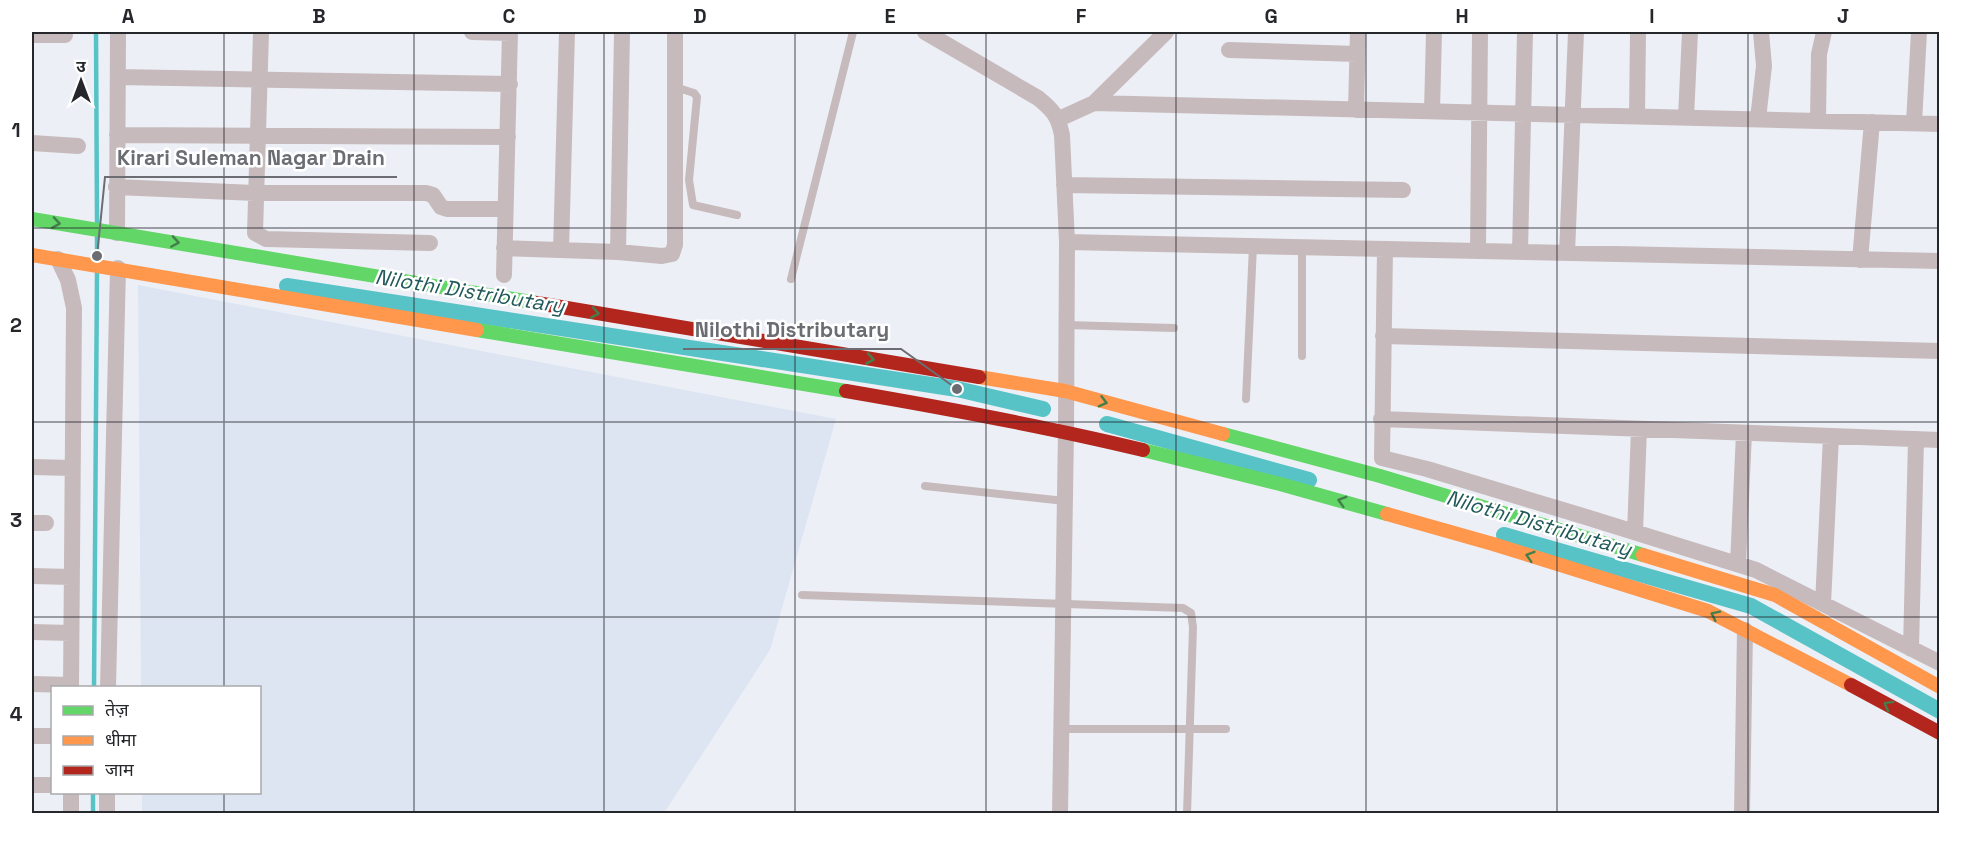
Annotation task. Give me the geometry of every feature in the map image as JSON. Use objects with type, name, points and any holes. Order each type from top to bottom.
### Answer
[{"type":"street","points":[[114,232],[118,32]]},
{"type":"street","points":[[261,32],[255,233],[266,239],[430,243]]},
{"type":"street","points":[[472,32],[510,32],[504,275]]},
{"type":"street","points":[[561,250],[567,32]]},
{"type":"street","points":[[618,252],[622,32]]},
{"type":"street","points":[[504,248],[662,256],[672,254],[675,245],[675,32]]},
{"type":"street","points":[[925,32],[1038,98],[1059,119],[1064,154],[1067,242],[1060,813]]},
{"type":"street","points":[[1059,119],[1094,103],[1166,32]]},
{"type":"street","points":[[1356,110],[1358,32]]},
{"type":"street","points":[[1432,111],[1434,32]]},
{"type":"street","points":[[1478,251],[1480,32]]},
{"type":"street","points":[[1520,252],[1525,32]]},
{"type":"street","points":[[1567,253],[1576,32]]},
{"type":"street","points":[[1637,116],[1638,32]]},
{"type":"street","points":[[1686,117],[1690,32]]},
{"type":"street","points":[[1758,119],[1764,66],[1761,32]]},
{"type":"street","points":[[1818,120],[1819,54],[1824,32]]},
{"type":"street","points":[[1914,123],[1918,32]]},
{"type":"street","points":[[32,35],[65,34]]},
{"type":"street","points":[[1229,50],[1357,54]]},
{"type":"street","points":[[118,77],[510,84]]},
{"type":"street","points":[[1094,103],[1940,124]]},
{"type":"street","points":[[1860,260],[1872,122]]},
{"type":"street","points":[[117,135],[508,137]]},
{"type":"street","points":[[32,143],[78,146]]},
{"type":"street","points":[[1064,185],[1403,190]]},
{"type":"street","points":[[116,187],[255,192],[426,193],[433,195],[441,207],[447,209],[505,209]]},
{"type":"street","points":[[32,219],[1065,391],[1380,476],[1775,595],[1940,687]]},
{"type":"street","points":[[1067,242],[1940,261]]},
{"type":"street","points":[[1380,476],[1385,249]]},
{"type":"street","points":[[32,255],[975,413],[1066,431],[1280,484],[1493,544],[1708,611],[1940,733]]},
{"type":"street","points":[[32,684],[71,686],[74,308],[68,280],[58,259]]},
{"type":"street","points":[[108,686],[112,268]]},
{"type":"street","points":[[1383,336],[1940,351]]},
{"type":"street","points":[[1381,419],[1940,440]]},
{"type":"street","points":[[1635,532],[1638,429]]},
{"type":"street","points":[[1738,564],[1744,433]]},
{"type":"street","points":[[1823,604],[1831,436]]},
{"type":"street","points":[[1911,649],[1916,440]]},
{"type":"street","points":[[1382,458],[1438,472],[1756,570],[1940,663]]},
{"type":"street","points":[[32,467],[72,468]]},
{"type":"street","points":[[32,576],[71,577]]},
{"type":"street","points":[[1742,813],[1745,630]]},
{"type":"street","points":[[32,632],[71,633]]},
{"type":"street","points":[[32,736],[51,736]]},
{"type":"street","points":[[32,785],[51,785]]},
{"type":"street","points":[[71,794],[71,813]]},
{"type":"street","points":[[106,813],[107,794]]},
{"type":"lane","points":[[791,279],[853,32]]},
{"type":"lane","points":[[675,87],[694,93],[698,97],[689,180],[693,205],[737,215]]},
{"type":"lane","points":[[1246,399],[1253,246]]},
{"type":"lane","points":[[1302,247],[1302,356]]},
{"type":"lane","points":[[1066,325],[1174,328]]},
{"type":"lane","points":[[925,486],[1065,501]]},
{"type":"lane","points":[[802,595],[1183,608],[1191,613],[1193,627],[1187,813]]},
{"type":"lane","points":[[1062,729],[1226,729]]},
{"type":"shaded area","points":[[138,285],[836,419],[770,650],[664,813],[142,813],[142,794],[261,794],[261,686],[141,686]]},
{"type":"waterway","points":[[96,32],[97,223]]},
{"type":"waterway","points":[[97,237],[97,259]]},
{"type":"waterway","points":[[94,686],[97,273]]},
{"type":"waterway","name":"Nilothi Distributary","points":[[287,286],[957,389],[1043,409]]},
{"type":"waterway","name":"Nilothi Distributary","points":[[1107,424],[1309,480]]},
{"type":"waterway","name":"Nilothi Distributary","points":[[1504,535],[1751,606],[1940,711]]},
{"type":"waterway","points":[[93,794],[93,814]]},
{"type":"traffic: fast","points":[[32,219],[537,303]]},
{"type":"traffic: fast","points":[[477,330],[846,391]]},
{"type":"traffic: fast","points":[[1223,434],[1380,476],[1643,555]]},
{"type":"traffic: fast","points":[[1143,450],[1280,484],[1387,514]]},
{"type":"traffic: slow","points":[[32,255],[477,330]]},
{"type":"traffic: slow","points":[[979,377],[1065,391],[1223,434]]},
{"type":"traffic: slow","points":[[1387,514],[1493,544],[1708,611],[1851,685]]},
{"type":"traffic: slow","points":[[1643,555],[1775,595],[1940,687]]},
{"type":"traffic: jam","points":[[537,303],[979,377]]},
{"type":"traffic: jam","points":[[846,391],[994,418],[1143,450]]},
{"type":"traffic: jam","points":[[1851,685],[1940,733]]},
{"type":"place","name":"Kirari Suleman Nagar Drain","points":[[97,256]]},
{"type":"place","name":"Nilothi Distributary","points":[[957,389]]}]
